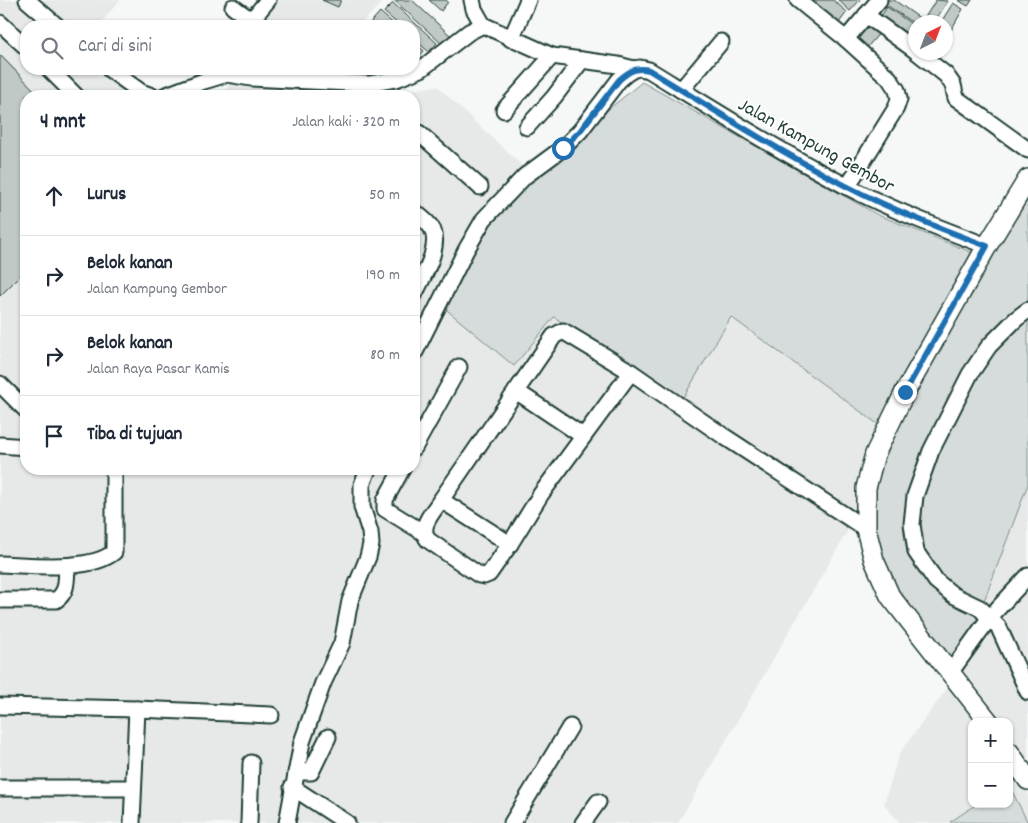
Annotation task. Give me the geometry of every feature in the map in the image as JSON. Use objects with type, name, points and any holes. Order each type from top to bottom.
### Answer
[{"type":"main road","points":[[986,718],[890,596],[874,560],[866,529],[866,488],[875,454],[905,392],[987,246],[1028,180]]},
{"type":"main road","points":[[1013,758],[1028,780]]},
{"type":"street","points":[[28,0],[50,20]]},
{"type":"street","points":[[233,7],[247,17],[254,17],[268,0]]},
{"type":"street","points":[[420,69],[469,32],[482,25],[472,0]]},
{"type":"street","points":[[512,39],[528,0]]},
{"type":"street","points":[[798,0],[846,39],[889,78],[897,90],[899,99],[896,108],[847,186]]},
{"type":"street","points":[[846,39],[879,0]]},
{"type":"street","points":[[866,15],[908,46]]},
{"type":"street","points":[[0,23],[20,41]]},
{"type":"street","name":"Jalan Kampung Gembor","points":[[482,25],[552,56],[649,70],[847,186],[920,220],[987,246]]},
{"type":"street","points":[[682,90],[721,42]]},
{"type":"street","points":[[504,110],[552,56]]},
{"type":"street","points":[[527,127],[582,60]]},
{"type":"street","points":[[926,60],[951,81],[956,98],[1028,150]]},
{"type":"street","points":[[420,342],[466,250],[484,219],[525,176],[563,148],[574,137],[619,80],[634,69]]},
{"type":"street","points":[[55,75],[70,90]]},
{"type":"street","points":[[117,75],[138,90]]},
{"type":"street","points":[[180,90],[218,75]]},
{"type":"street","points":[[241,75],[251,78],[369,84],[396,79],[406,75]]},
{"type":"street","points":[[420,133],[480,187]]},
{"type":"street","points":[[420,217],[432,228],[435,236],[434,251],[420,282]]},
{"type":"street","points":[[1028,310],[989,346],[970,374],[931,451],[915,496],[912,524],[916,552],[936,581],[953,595],[980,608],[990,617],[999,628],[1028,692]]},
{"type":"street","points":[[424,533],[424,526],[441,500],[554,336],[562,331],[631,372],[722,435],[866,529]]},
{"type":"street","points":[[420,437],[459,367]]},
{"type":"street","points":[[399,475],[385,500],[385,509],[424,533],[428,540],[479,575],[484,576],[491,571],[541,494],[631,372]]},
{"type":"street","points":[[0,384],[20,404]]},
{"type":"street","points":[[516,391],[583,436]]},
{"type":"street","points":[[0,445],[20,447]]},
{"type":"street","points":[[0,564],[67,566],[99,561],[108,557],[114,552],[114,475]]},
{"type":"street","points":[[287,823],[292,787],[302,742],[323,682],[342,642],[350,601],[368,557],[371,544],[370,532],[362,507],[362,485],[366,475]]},
{"type":"street","points":[[441,500],[510,544]]},
{"type":"street","points":[[0,600],[56,600],[62,596],[66,589],[67,566]]},
{"type":"street","points":[[950,673],[990,617],[1028,576]]},
{"type":"street","points":[[0,706],[137,709],[271,715]]},
{"type":"street","points":[[132,823],[137,709]]},
{"type":"street","points":[[512,823],[570,727]]},
{"type":"street","points":[[296,772],[311,772],[328,736]]},
{"type":"street","points":[[249,823],[251,763]]},
{"type":"street","points":[[292,787],[347,823]]},
{"type":"street","points":[[0,788],[133,788]]},
{"type":"street","points":[[582,823],[598,802]]},
{"type":"shaded area","points":[[0,0],[120,0],[103,20],[20,20],[20,75],[100,75],[124,90],[20,90],[20,475],[420,475],[420,90],[411,90],[437,86],[530,173],[442,305],[514,366],[554,317],[680,403],[731,317],[894,436],[853,522],[678,823],[0,823]]},
{"type":"shaded area","points":[[267,0],[384,0],[365,20],[252,20]]},
{"type":"shaded area","points":[[230,75],[338,75],[335,90],[225,90],[227,89]]},
{"type":"shaded area","points":[[642,82],[878,215],[986,258],[1028,192],[1028,484],[955,678],[853,522],[894,436],[731,317],[680,403],[554,317],[514,366],[442,306],[475,236],[530,173]]},
{"type":"shaded area","points":[[1028,484],[1028,823],[1013,793],[1013,718],[968,718],[968,808],[971,808],[948,823],[900,823],[884,804],[899,754],[955,678]]},
{"type":"shaded area","points":[[1013,793],[1028,823],[950,822],[971,808],[1013,808]]},
{"type":"building","points":[[322,0],[341,0],[338,7]]},
{"type":"building","points":[[394,0],[412,0],[451,36],[443,45],[420,24],[420,20],[416,20]]},
{"type":"building","points":[[429,0],[446,0],[448,2],[441,11]]},
{"type":"building","points":[[816,0],[833,0],[847,12],[838,24],[813,4]]},
{"type":"building","points":[[838,0],[860,0],[850,11]]},
{"type":"building","points":[[884,0],[894,0],[915,15],[908,15],[908,20],[882,2]]},
{"type":"building","points":[[936,0],[948,1],[939,15],[926,15]]},
{"type":"building","points":[[958,0],[972,0],[968,6]]},
{"type":"building","points":[[393,3],[412,20],[393,20],[384,12]]},
{"type":"building","points":[[953,3],[963,9],[953,27],[953,15],[945,15]]},
{"type":"building","points":[[887,7],[908,21],[908,39],[879,19]]},
{"type":"building","points":[[380,12],[389,20],[373,20]]},
{"type":"building","points":[[870,22],[881,31],[864,51],[853,43]]},
{"type":"building","points":[[420,28],[437,43],[429,52],[420,44]]},
{"type":"building","points":[[420,47],[424,51],[420,55]]},
{"type":"building","points":[[0,55],[34,90],[20,90],[20,276],[0,296]]},
{"type":"route","points":[[563,148],[580,131],[619,80],[634,69],[649,70],[761,138],[847,186],[920,220],[987,246],[905,392]]}]
